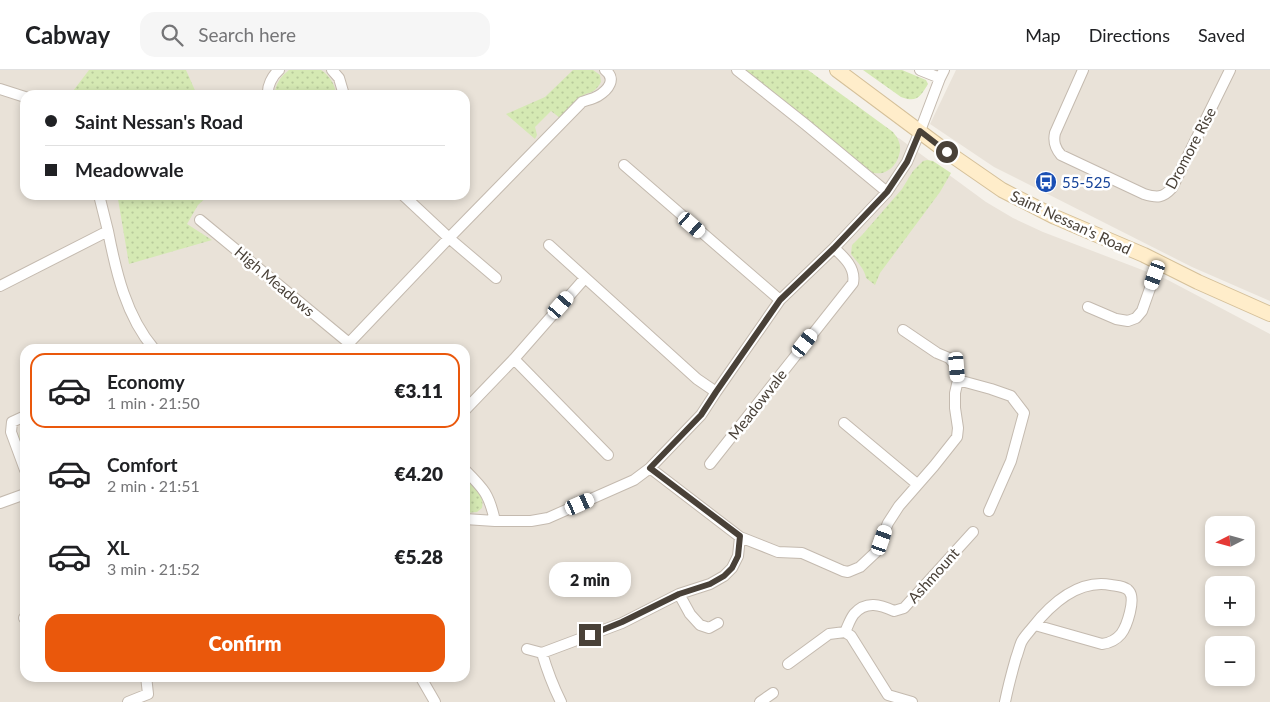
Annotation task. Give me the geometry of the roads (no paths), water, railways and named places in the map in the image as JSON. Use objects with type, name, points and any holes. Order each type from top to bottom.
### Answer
[{"type":"main road","name":"Saint Nessan's Road","points":[[838,70],[947,152],[1002,190],[1055,217],[1270,314]]},
{"type":"street","points":[[332,70],[340,78],[343,90]]},
{"type":"street","name":"High Meadows","points":[[348,344],[582,102],[595,98],[602,93],[611,82],[611,77],[605,70]]},
{"type":"street","points":[[736,70],[887,192]]},
{"type":"street","points":[[470,520],[495,522],[531,521],[548,518],[634,480],[650,468],[701,415],[780,300],[834,248],[887,192],[907,162],[942,74],[920,70]]},
{"type":"street","name":"Dromore Rise","points":[[1083,70],[1055,133],[1054,139],[1057,150],[1062,155],[1153,197],[1167,194],[1172,188],[1230,70]]},
{"type":"street","points":[[268,90],[273,71]]},
{"type":"street","points":[[0,88],[20,95]]},
{"type":"street","points":[[624,166],[780,300]]},
{"type":"street","points":[[100,200],[115,264],[125,296],[137,325],[150,344]]},
{"type":"street","points":[[408,200],[496,278]]},
{"type":"street","name":"High Meadows","points":[[200,220],[344,344]]},
{"type":"street","points":[[0,286],[108,231]]},
{"type":"street","points":[[549,245],[697,379],[716,392]]},
{"type":"street","name":"Meadowvale","points":[[710,464],[853,283],[854,272],[834,248]]},
{"type":"street","points":[[1088,307],[1116,319],[1128,320],[1136,318],[1142,311],[1159,263]]},
{"type":"street","points":[[470,405],[514,359],[585,278]]},
{"type":"street","points":[[650,468],[740,536],[778,552],[802,553],[843,571],[848,572],[860,567],[876,552],[888,523],[899,506],[934,466],[956,437],[958,428],[955,408],[955,393],[958,380],[957,367],[949,358],[936,353],[903,330]]},
{"type":"street","points":[[514,359],[608,455]]},
{"type":"street","points":[[958,380],[1011,396],[1024,412],[1011,461],[989,511]]},
{"type":"street","points":[[20,418],[12,422],[12,432],[20,455]]},
{"type":"street","points":[[844,423],[917,484]]},
{"type":"street","points":[[470,475],[482,487],[491,503],[495,522]]},
{"type":"street","points":[[0,503],[20,496]]},
{"type":"street","name":"Ashmount","points":[[846,632],[854,614],[863,606],[871,604],[884,606],[894,611],[904,608],[972,532]]},
{"type":"street","points":[[527,649],[542,653],[622,622],[679,594],[710,584],[724,576],[732,568],[738,556],[740,536]]},
{"type":"street","points":[[1005,702],[1021,642],[1035,625],[1045,613],[1062,598],[1083,586],[1103,583],[1125,588],[1132,597],[1130,614],[1122,633],[1109,643],[1102,644],[1035,625]]},
{"type":"street","points":[[679,594],[690,614],[700,625],[709,628],[718,623]]},
{"type":"street","points":[[788,664],[829,634],[846,632],[851,636],[886,698],[912,702]]},
{"type":"street","points":[[542,653],[562,702]]},
{"type":"street","points":[[128,702],[148,694],[147,682]]},
{"type":"street","points":[[423,682],[435,702]]},
{"type":"street","points":[[760,702],[773,693]]},
{"type":"place","name":"55-525","points":[[1046,182]]}]
